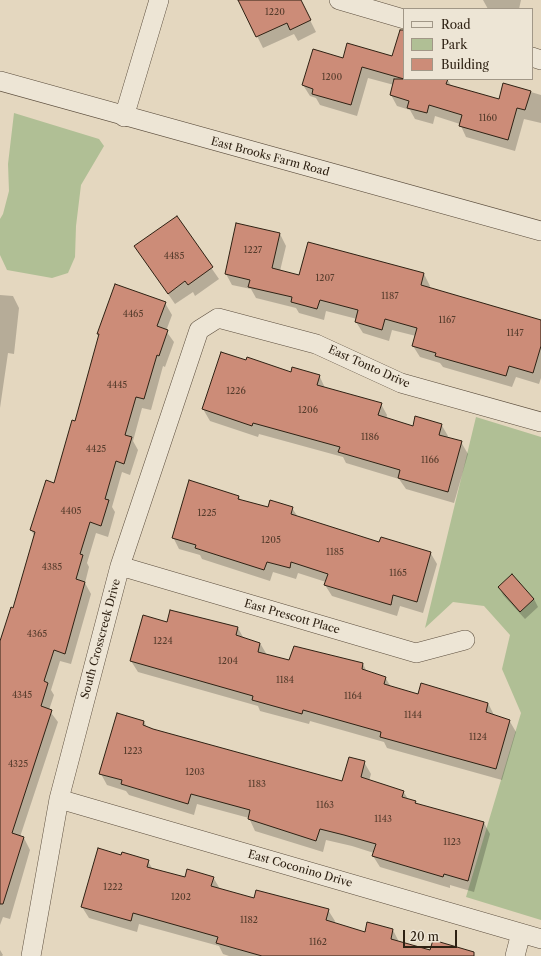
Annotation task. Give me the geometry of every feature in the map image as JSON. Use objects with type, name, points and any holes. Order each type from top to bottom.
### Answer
[{"type":"street","points":[[124,117],[159,0]]},
{"type":"street","points":[[339,0],[403,19]]},
{"type":"street","name":"East Brooks Farm Road","points":[[0,81],[124,117],[541,231]]},
{"type":"street","name":"East Tonto Drive","points":[[199,330],[218,318],[316,344],[401,383],[541,422]]},
{"type":"street","name":"South Crosscreek Drive","points":[[32,956],[58,799],[120,566],[199,330]]},
{"type":"street","name":"East Prescott Place","points":[[120,566],[416,653],[465,640]]},
{"type":"street","name":"East Coconino Drive","points":[[58,799],[541,939]]},
{"type":"street","points":[[515,956],[521,933]]},
{"type":"green space","points":[[14,113],[99,139],[104,146],[81,185],[76,226],[75,257],[68,273],[52,278],[7,270],[0,255],[0,219],[3,214],[9,191],[8,164]]},
{"type":"green space","points":[[476,417],[541,437],[541,920],[466,897],[521,713],[502,669],[510,635],[484,606],[453,602],[425,628]]},
{"type":"building","points":[[238,0],[301,0],[311,20],[290,30],[287,23],[256,37]]},
{"type":"building","points":[[400,30],[403,30],[403,79],[362,67],[351,105],[312,94],[313,89],[302,85],[313,49],[343,58],[347,43],[392,56]]},
{"type":"building","points":[[394,79],[448,80],[446,84],[499,99],[503,83],[531,91],[525,110],[517,108],[508,140],[459,126],[462,115],[429,105],[427,113],[407,108],[409,101],[390,95]]},
{"type":"building","points":[[177,216],[213,267],[188,285],[185,281],[168,294],[134,246]]},
{"type":"building","points":[[236,223],[280,233],[272,268],[299,275],[308,242],[424,273],[421,285],[541,320],[541,346],[533,373],[509,366],[506,376],[435,356],[436,353],[412,346],[417,328],[385,319],[382,330],[355,322],[358,310],[320,300],[317,309],[291,302],[292,297],[248,287],[250,280],[225,274]]},
{"type":"building","points":[[115,284],[166,302],[157,326],[168,330],[159,356],[157,355],[144,399],[136,397],[125,435],[132,437],[124,464],[116,461],[105,499],[109,500],[101,526],[90,522],[80,554],[83,555],[76,579],[85,582],[65,654],[54,650],[44,681],[48,683],[41,706],[52,710],[12,833],[24,837],[3,904],[0,904],[0,641],[11,607],[13,608],[35,532],[30,530],[46,480],[54,483],[72,420],[75,421],[99,334],[97,334]]},
{"type":"building","points":[[221,352],[246,360],[247,357],[291,372],[292,367],[320,375],[317,385],[382,403],[378,415],[413,426],[415,416],[442,424],[439,435],[462,441],[448,492],[398,478],[400,470],[338,452],[340,447],[253,423],[252,426],[202,409]]},
{"type":"building","points":[[189,480],[239,496],[238,499],[268,507],[270,500],[293,507],[291,514],[379,542],[381,537],[431,552],[417,602],[393,595],[391,605],[324,585],[328,574],[291,562],[290,568],[267,562],[264,570],[195,548],[196,545],[172,538]]},
{"type":"building","points":[[512,574],[534,599],[520,612],[498,587]]},
{"type":"building","points":[[170,610],[238,627],[236,635],[260,643],[258,652],[289,660],[294,646],[363,663],[362,669],[386,677],[384,684],[418,694],[421,683],[488,703],[486,712],[510,720],[496,769],[380,737],[381,732],[303,710],[302,714],[252,700],[253,696],[130,661],[143,615],[167,622]]},
{"type":"building","points":[[117,713],[144,721],[143,725],[153,729],[342,781],[349,757],[365,761],[361,777],[404,791],[402,797],[416,801],[415,803],[484,822],[468,881],[444,874],[443,877],[372,856],[376,844],[320,829],[316,841],[248,819],[250,810],[191,794],[188,804],[121,784],[122,780],[99,774]]},
{"type":"building","points":[[98,848],[121,855],[122,852],[149,860],[147,867],[185,877],[187,869],[214,877],[211,886],[254,898],[256,890],[329,909],[326,920],[365,932],[367,922],[393,929],[391,939],[430,950],[433,940],[474,952],[474,956],[262,956],[216,943],[218,937],[133,913],[131,921],[81,907]]}]
